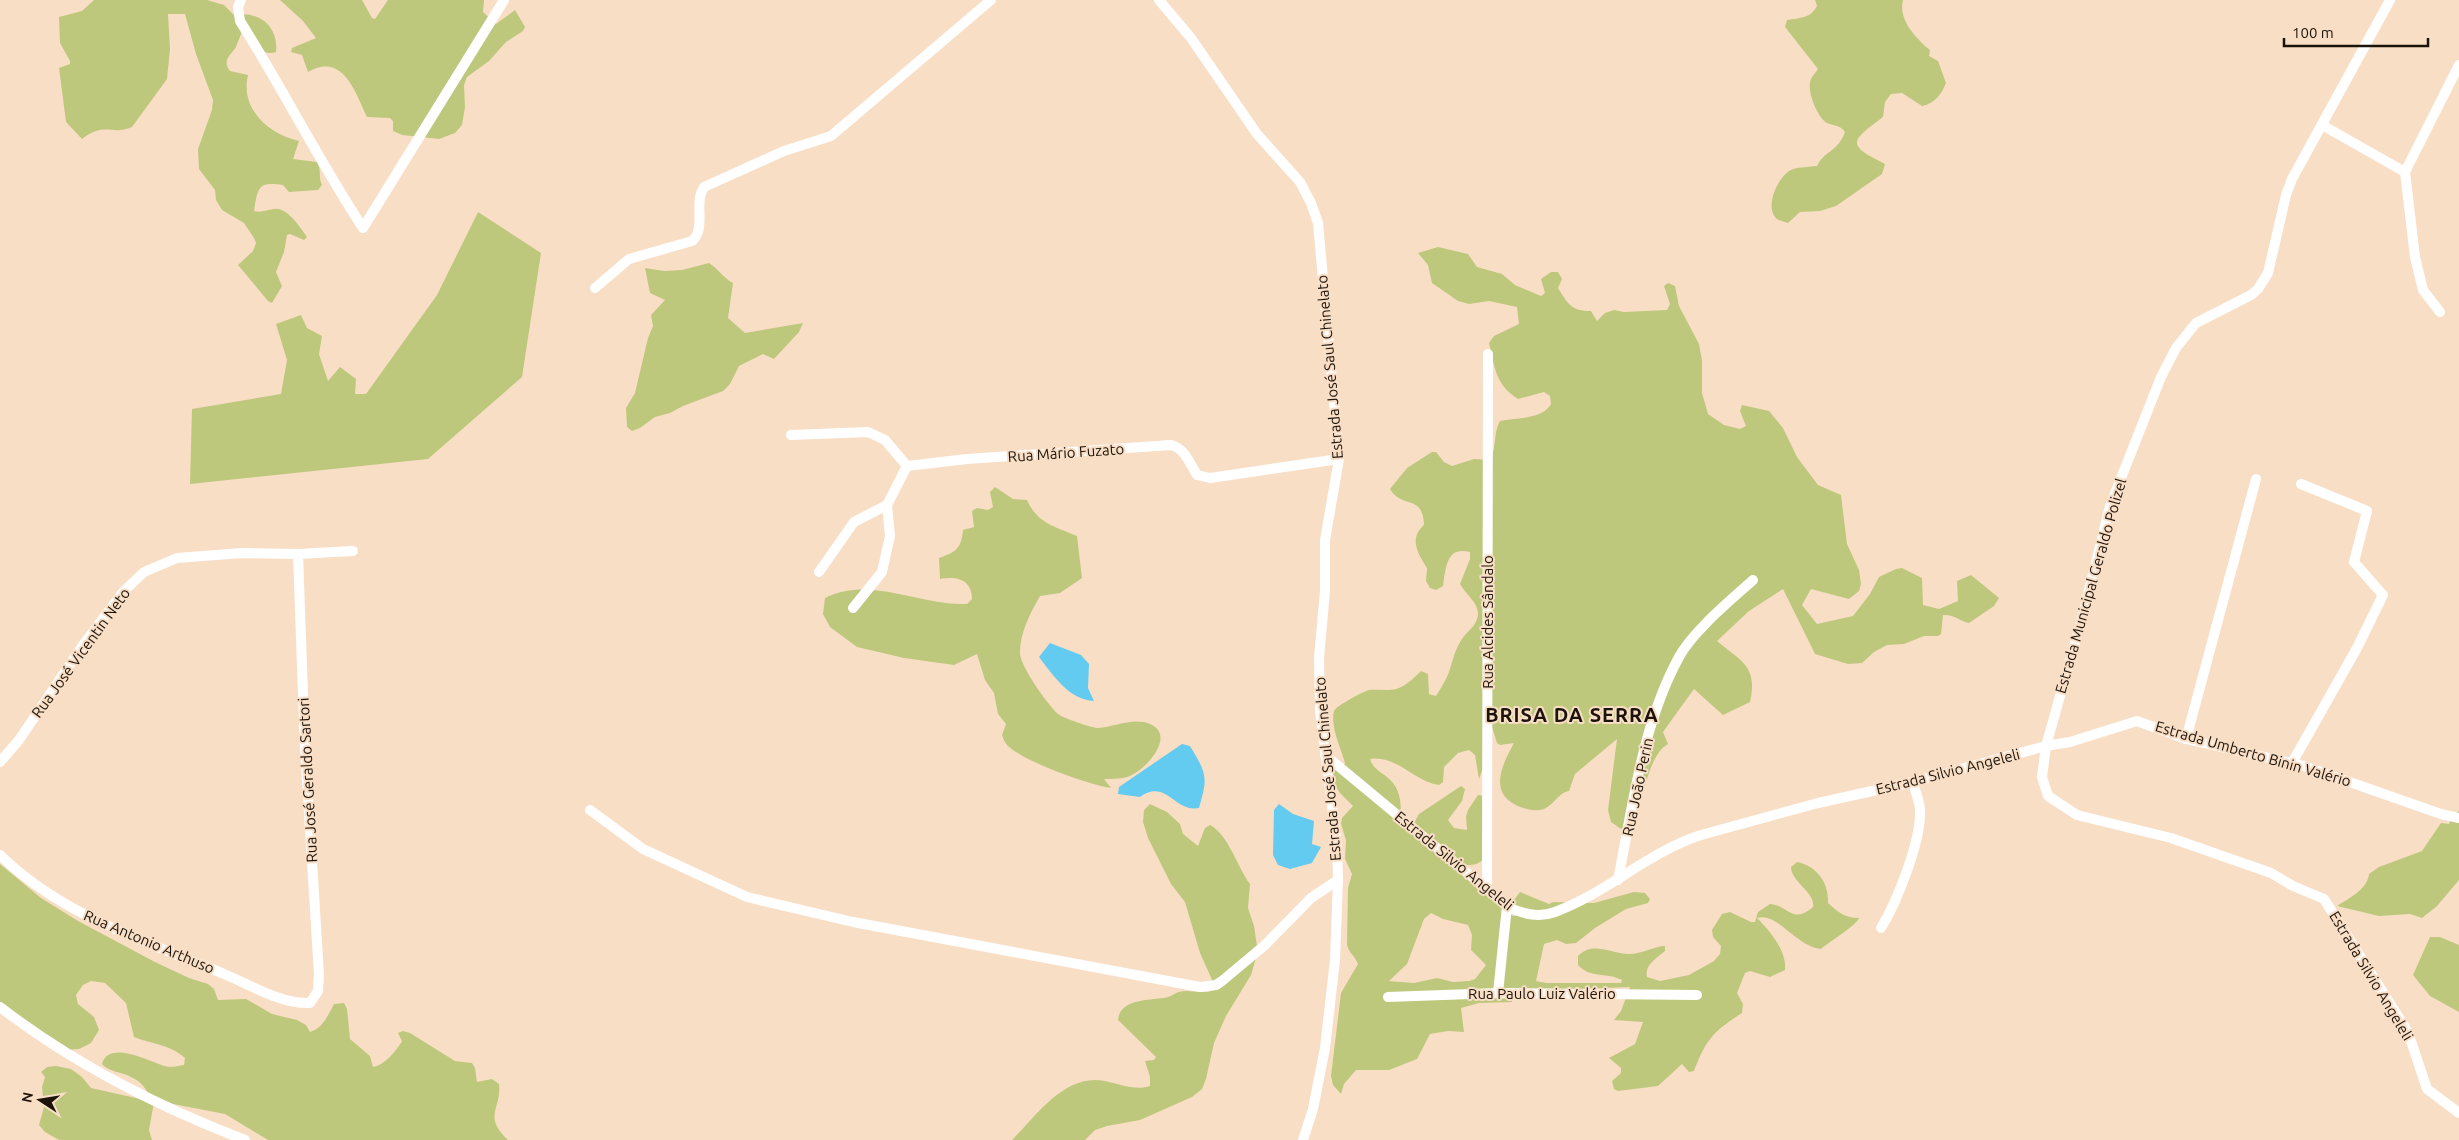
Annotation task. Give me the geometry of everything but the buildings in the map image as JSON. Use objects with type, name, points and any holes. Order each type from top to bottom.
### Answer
[{"type":"street","points":[[241,0],[238,7],[240,21],[295,111],[340,194],[363,228],[504,0]]},
{"type":"street","points":[[595,288],[629,259],[692,240],[697,235],[699,227],[699,196],[704,187],[784,151],[831,136],[991,0]]},
{"type":"street","name":"Estrada José Saul Chinelato","points":[[1159,0],[1191,38],[1257,134],[1300,182],[1311,203],[1318,223],[1339,459],[1325,540],[1325,591],[1319,658],[1320,711],[1324,755],[1337,845],[1338,880],[1335,960],[1325,1048],[1312,1109],[1303,1140]]},
{"type":"street","name":"Estrada Municipal Geraldo Polizel","points":[[2046,746],[2082,618],[2110,506],[2161,377],[2176,348],[2196,323],[2251,296],[2263,282],[2268,273],[2289,187],[2390,0]]},
{"type":"street","points":[[2440,312],[2423,290],[2415,257],[2405,172],[2459,65]]},
{"type":"street","points":[[2322,126],[2405,172]]},
{"type":"street","name":"Rua Alcides Sândalo","points":[[1488,354],[1488,889]]},
{"type":"street","points":[[790,435],[868,432],[885,440],[906,466],[887,505],[890,536],[882,572],[853,608]]},
{"type":"street","name":"Rua Mário Fuzato","points":[[906,466],[967,459],[1171,446],[1178,447],[1186,455],[1197,475],[1210,478],[1339,459]]},
{"type":"street","points":[[2186,738],[2256,479]]},
{"type":"street","points":[[2292,763],[2357,648],[2383,595],[2354,562],[2367,511],[2301,484]]},
{"type":"street","points":[[819,572],[854,522],[887,505]]},
{"type":"street","name":"Rua José Vicentin Neto","points":[[0,762],[19,740],[83,645],[122,592],[144,572],[177,558],[242,553],[298,554],[354,551]]},
{"type":"street","name":"Rua José Geraldo Sartori","points":[[298,554],[305,750],[319,974],[318,991],[310,1003]]},
{"type":"street","name":"Rua João Perin","points":[[1618,880],[1646,739],[1679,656],[1694,637],[1752,580]]},
{"type":"street","name":"Estrada Umberto Binin Valério","points":[[2046,746],[2070,742],[2137,720],[2186,738],[2292,763],[2351,780],[2441,814],[2459,818]]},
{"type":"street","name":"Estrada Silvio Angeleli","points":[[1324,755],[1507,906],[1518,912],[1528,914],[1554,912],[1618,880],[1638,865],[1694,837],[1818,803],[1913,782],[2046,746],[2042,777],[2048,796],[2077,816],[2171,838],[2271,873],[2293,886],[2324,899],[2408,1032],[2427,1089],[2459,1113]]},
{"type":"street","points":[[1881,928],[1899,893],[1916,836],[1920,810],[1913,782]]},
{"type":"street","points":[[590,810],[643,849],[746,897],[853,922],[1208,988],[1222,981],[1265,945],[1311,898],[1338,880]]},
{"type":"street","name":"Rua Antonio Arthuso","points":[[0,855],[44,891],[112,929],[277,996],[296,1003],[310,1003]]},
{"type":"street","points":[[1498,993],[1507,906]]},
{"type":"street","name":"Rua Paulo Luiz Valério","points":[[1388,997],[1498,993],[1697,995]]},
{"type":"street","points":[[0,1007],[30,1030],[120,1084],[245,1140]]},
{"type":"green space","points":[[94,0],[207,0],[224,5],[234,15],[252,15],[259,18],[271,28],[276,43],[276,52],[261,51],[242,32],[236,47],[228,58],[227,64],[230,71],[248,75],[248,99],[252,109],[259,118],[277,133],[299,141],[293,159],[317,162],[322,185],[318,190],[289,192],[283,185],[268,184],[263,185],[258,192],[254,211],[262,212],[279,209],[284,211],[293,218],[307,237],[304,240],[290,234],[287,235],[284,252],[276,272],[282,286],[272,303],[268,301],[238,265],[253,251],[256,243],[254,238],[244,223],[222,210],[216,200],[215,190],[199,169],[198,149],[212,110],[213,100],[196,54],[185,14],[168,14],[170,49],[167,79],[132,127],[119,130],[97,131],[82,139],[66,122],[59,68],[70,64],[70,61],[60,43],[59,17],[82,11]]},
{"type":"green space","points":[[280,0],[362,0],[372,18],[375,19],[388,0],[484,0],[483,12],[496,24],[515,10],[525,27],[523,31],[506,42],[489,61],[467,77],[464,85],[465,107],[462,125],[455,133],[439,139],[402,135],[393,131],[393,121],[390,118],[367,117],[352,87],[339,71],[330,67],[320,67],[308,72],[302,55],[291,52],[292,48],[316,38],[303,21]]},
{"type":"green space","points":[[1815,0],[1903,0],[1903,15],[1909,28],[1930,50],[1929,56],[1938,61],[1946,83],[1937,98],[1922,106],[1902,93],[1891,94],[1885,102],[1883,117],[1864,132],[1857,143],[1864,152],[1885,164],[1882,174],[1836,206],[1820,211],[1800,212],[1788,223],[1777,219],[1773,214],[1772,199],[1778,184],[1793,169],[1817,166],[1824,156],[1839,144],[1845,132],[1839,127],[1823,120],[1816,109],[1811,96],[1810,84],[1818,69],[1785,27],[1787,20],[1805,17],[1812,13],[1817,6]]},
{"type":"green space","points":[[478,212],[541,253],[522,377],[428,459],[190,484],[192,409],[281,394],[287,360],[276,324],[301,315],[307,328],[322,336],[319,354],[328,381],[340,367],[356,379],[355,394],[366,394],[437,295]]},
{"type":"green space","points":[[1438,247],[1468,254],[1477,267],[1502,274],[1515,285],[1541,296],[1545,293],[1541,279],[1551,272],[1558,272],[1562,279],[1558,288],[1571,306],[1579,310],[1591,311],[1597,321],[1605,313],[1614,310],[1624,312],[1667,310],[1670,304],[1664,286],[1668,283],[1675,286],[1679,306],[1699,344],[1702,361],[1702,393],[1708,414],[1724,425],[1740,429],[1746,426],[1740,411],[1742,405],[1769,411],[1783,428],[1797,457],[1818,485],[1841,495],[1847,544],[1859,570],[1861,584],[1859,591],[1849,599],[1811,589],[1802,605],[1817,624],[1853,616],[1870,594],[1879,577],[1902,568],[1922,578],[1923,605],[1939,609],[1958,601],[1957,581],[1971,575],[1999,598],[1994,606],[1969,623],[1943,615],[1941,634],[1938,636],[1924,636],[1904,644],[1887,645],[1874,652],[1862,663],[1848,664],[1815,654],[1783,589],[1749,611],[1717,641],[1741,660],[1750,672],[1752,690],[1750,702],[1723,715],[1694,689],[1663,732],[1668,744],[1654,760],[1636,809],[1630,820],[1621,829],[1611,822],[1608,810],[1617,739],[1575,774],[1569,791],[1540,810],[1530,810],[1514,804],[1506,798],[1502,791],[1500,776],[1514,743],[1500,745],[1497,743],[1488,714],[1483,768],[1479,779],[1475,755],[1469,750],[1458,753],[1444,767],[1443,782],[1439,785],[1430,783],[1389,761],[1370,759],[1379,771],[1392,781],[1398,791],[1401,808],[1400,821],[1413,834],[1416,832],[1415,821],[1419,814],[1461,786],[1465,789],[1462,801],[1448,820],[1454,828],[1467,830],[1466,817],[1468,810],[1478,795],[1484,796],[1487,855],[1480,862],[1472,865],[1453,862],[1496,903],[1513,916],[1517,915],[1514,900],[1520,892],[1549,904],[1553,902],[1594,903],[1634,892],[1645,893],[1650,899],[1648,903],[1626,909],[1595,928],[1576,943],[1566,944],[1557,940],[1544,944],[1536,981],[1546,983],[1621,983],[1622,980],[1611,976],[1594,974],[1583,969],[1578,965],[1578,956],[1590,949],[1632,954],[1665,946],[1665,951],[1649,965],[1647,977],[1660,981],[1689,975],[1714,961],[1720,954],[1721,946],[1713,937],[1712,930],[1722,914],[1730,912],[1755,922],[1758,912],[1770,904],[1795,914],[1806,912],[1813,907],[1811,897],[1792,872],[1791,867],[1797,862],[1810,867],[1820,876],[1824,882],[1828,903],[1842,914],[1859,918],[1848,929],[1821,949],[1803,942],[1772,920],[1765,917],[1757,918],[1772,935],[1780,949],[1785,963],[1785,970],[1770,977],[1750,971],[1745,973],[1737,993],[1743,1004],[1742,1013],[1724,1025],[1707,1043],[1694,1071],[1689,1072],[1682,1064],[1658,1086],[1618,1091],[1614,1089],[1612,1081],[1621,1073],[1621,1068],[1609,1058],[1635,1044],[1643,1022],[1614,1020],[1621,1011],[1630,987],[1556,990],[1513,995],[1512,1002],[1479,1003],[1461,1008],[1464,1032],[1448,1031],[1430,1034],[1417,1059],[1389,1070],[1356,1070],[1344,1084],[1341,1094],[1333,1085],[1331,1076],[1341,993],[1358,964],[1347,945],[1348,888],[1352,874],[1345,859],[1346,840],[1341,824],[1342,818],[1353,806],[1340,793],[1323,767],[1343,766],[1345,763],[1333,724],[1334,711],[1345,702],[1366,691],[1400,688],[1421,671],[1428,674],[1429,694],[1436,696],[1448,675],[1454,655],[1462,639],[1475,624],[1478,617],[1474,602],[1460,584],[1470,559],[1470,552],[1456,552],[1452,555],[1447,566],[1443,586],[1436,590],[1430,588],[1426,581],[1427,568],[1416,546],[1417,535],[1424,525],[1423,515],[1416,505],[1400,499],[1390,489],[1407,468],[1432,452],[1436,452],[1444,462],[1452,466],[1474,459],[1490,460],[1494,450],[1496,430],[1500,421],[1542,413],[1551,404],[1550,396],[1544,392],[1518,399],[1510,393],[1497,375],[1489,343],[1494,336],[1519,324],[1517,307],[1489,301],[1469,304],[1458,301],[1432,283],[1428,265],[1418,253]],"holes":[[[1431,913],[1443,919],[1468,925],[1472,935],[1471,950],[1486,965],[1475,979],[1453,982],[1437,978],[1414,983],[1389,981],[1407,964],[1424,919]]]},
{"type":"green space","points":[[709,263],[733,283],[728,318],[745,333],[803,323],[799,332],[774,359],[763,354],[739,366],[730,384],[723,391],[670,413],[655,417],[640,428],[632,431],[627,427],[626,408],[635,393],[648,338],[653,326],[651,315],[665,300],[650,293],[645,268],[664,271],[682,270]]},
{"type":"green space","points":[[995,487],[1013,499],[1027,500],[1031,508],[1042,519],[1054,527],[1077,536],[1082,578],[1060,593],[1040,596],[1024,630],[1020,645],[1021,659],[1035,685],[1058,714],[1066,718],[1098,728],[1124,723],[1144,722],[1158,730],[1160,737],[1159,745],[1149,762],[1127,777],[1104,779],[1111,788],[1041,765],[1026,758],[1007,745],[1002,735],[1006,724],[998,714],[994,693],[985,680],[977,654],[954,665],[904,658],[857,647],[830,627],[823,614],[825,598],[842,592],[860,590],[877,590],[931,601],[967,604],[972,599],[969,587],[962,580],[952,578],[940,579],[939,558],[954,552],[961,542],[963,530],[974,527],[972,511],[977,508],[988,510],[993,507],[990,492]]},
{"type":"green space","points":[[1150,804],[1167,812],[1180,824],[1183,834],[1198,846],[1205,828],[1210,825],[1217,830],[1228,844],[1250,884],[1248,908],[1254,926],[1257,946],[1251,975],[1226,1016],[1214,1043],[1202,1089],[1192,1097],[1140,1120],[1095,1130],[1085,1140],[1012,1140],[1053,1098],[1077,1083],[1091,1080],[1139,1088],[1150,1086],[1150,1077],[1145,1061],[1154,1060],[1156,1057],[1118,1020],[1120,1013],[1125,1007],[1138,1001],[1168,997],[1179,992],[1214,990],[1213,982],[1200,953],[1185,902],[1171,884],[1148,838],[1143,822],[1144,810]]},
{"type":"green space","points":[[2459,811],[2459,880],[2437,906],[2422,918],[2410,914],[2379,916],[2337,906],[2361,889],[2368,880],[2369,874],[2379,867],[2422,851],[2441,823],[2449,824],[2453,815]]},
{"type":"green space","points":[[0,864],[41,898],[78,921],[155,962],[189,978],[208,984],[214,989],[218,1000],[246,999],[272,1014],[297,1020],[306,1025],[310,1032],[322,1024],[334,1004],[344,1003],[347,1009],[350,1039],[370,1056],[373,1067],[382,1064],[393,1053],[402,1041],[398,1033],[403,1031],[410,1033],[455,1061],[472,1063],[475,1068],[477,1082],[492,1079],[499,1084],[495,1112],[496,1125],[508,1140],[268,1140],[225,1114],[152,1100],[138,1081],[108,1069],[102,1064],[106,1057],[113,1053],[130,1054],[170,1067],[184,1065],[185,1058],[167,1047],[134,1037],[126,1003],[105,983],[91,981],[83,985],[76,995],[78,1004],[94,1017],[99,1030],[91,1043],[79,1049],[65,1050],[0,1006]]},
{"type":"green space","points":[[2430,937],[2440,937],[2459,945],[2459,1012],[2430,996],[2413,975]]},
{"type":"green space","points":[[56,1066],[71,1069],[82,1077],[91,1088],[154,1102],[149,1130],[152,1140],[59,1140],[45,1132],[39,1125],[44,1107],[42,1087],[45,1077],[41,1072],[47,1067]]},
{"type":"water","points":[[1050,643],[1081,655],[1089,664],[1088,688],[1094,701],[1085,700],[1069,691],[1056,679],[1039,657]]},
{"type":"water","points":[[1182,744],[1190,746],[1203,770],[1205,782],[1199,808],[1183,806],[1164,793],[1157,791],[1149,792],[1140,797],[1118,794],[1119,787]]},
{"type":"water","points":[[1279,804],[1293,814],[1314,821],[1312,844],[1321,847],[1312,863],[1290,869],[1278,865],[1273,855],[1274,810]]},
{"type":"district","name":"BRISA DA SERRA","points":[[1572,715]]}]
